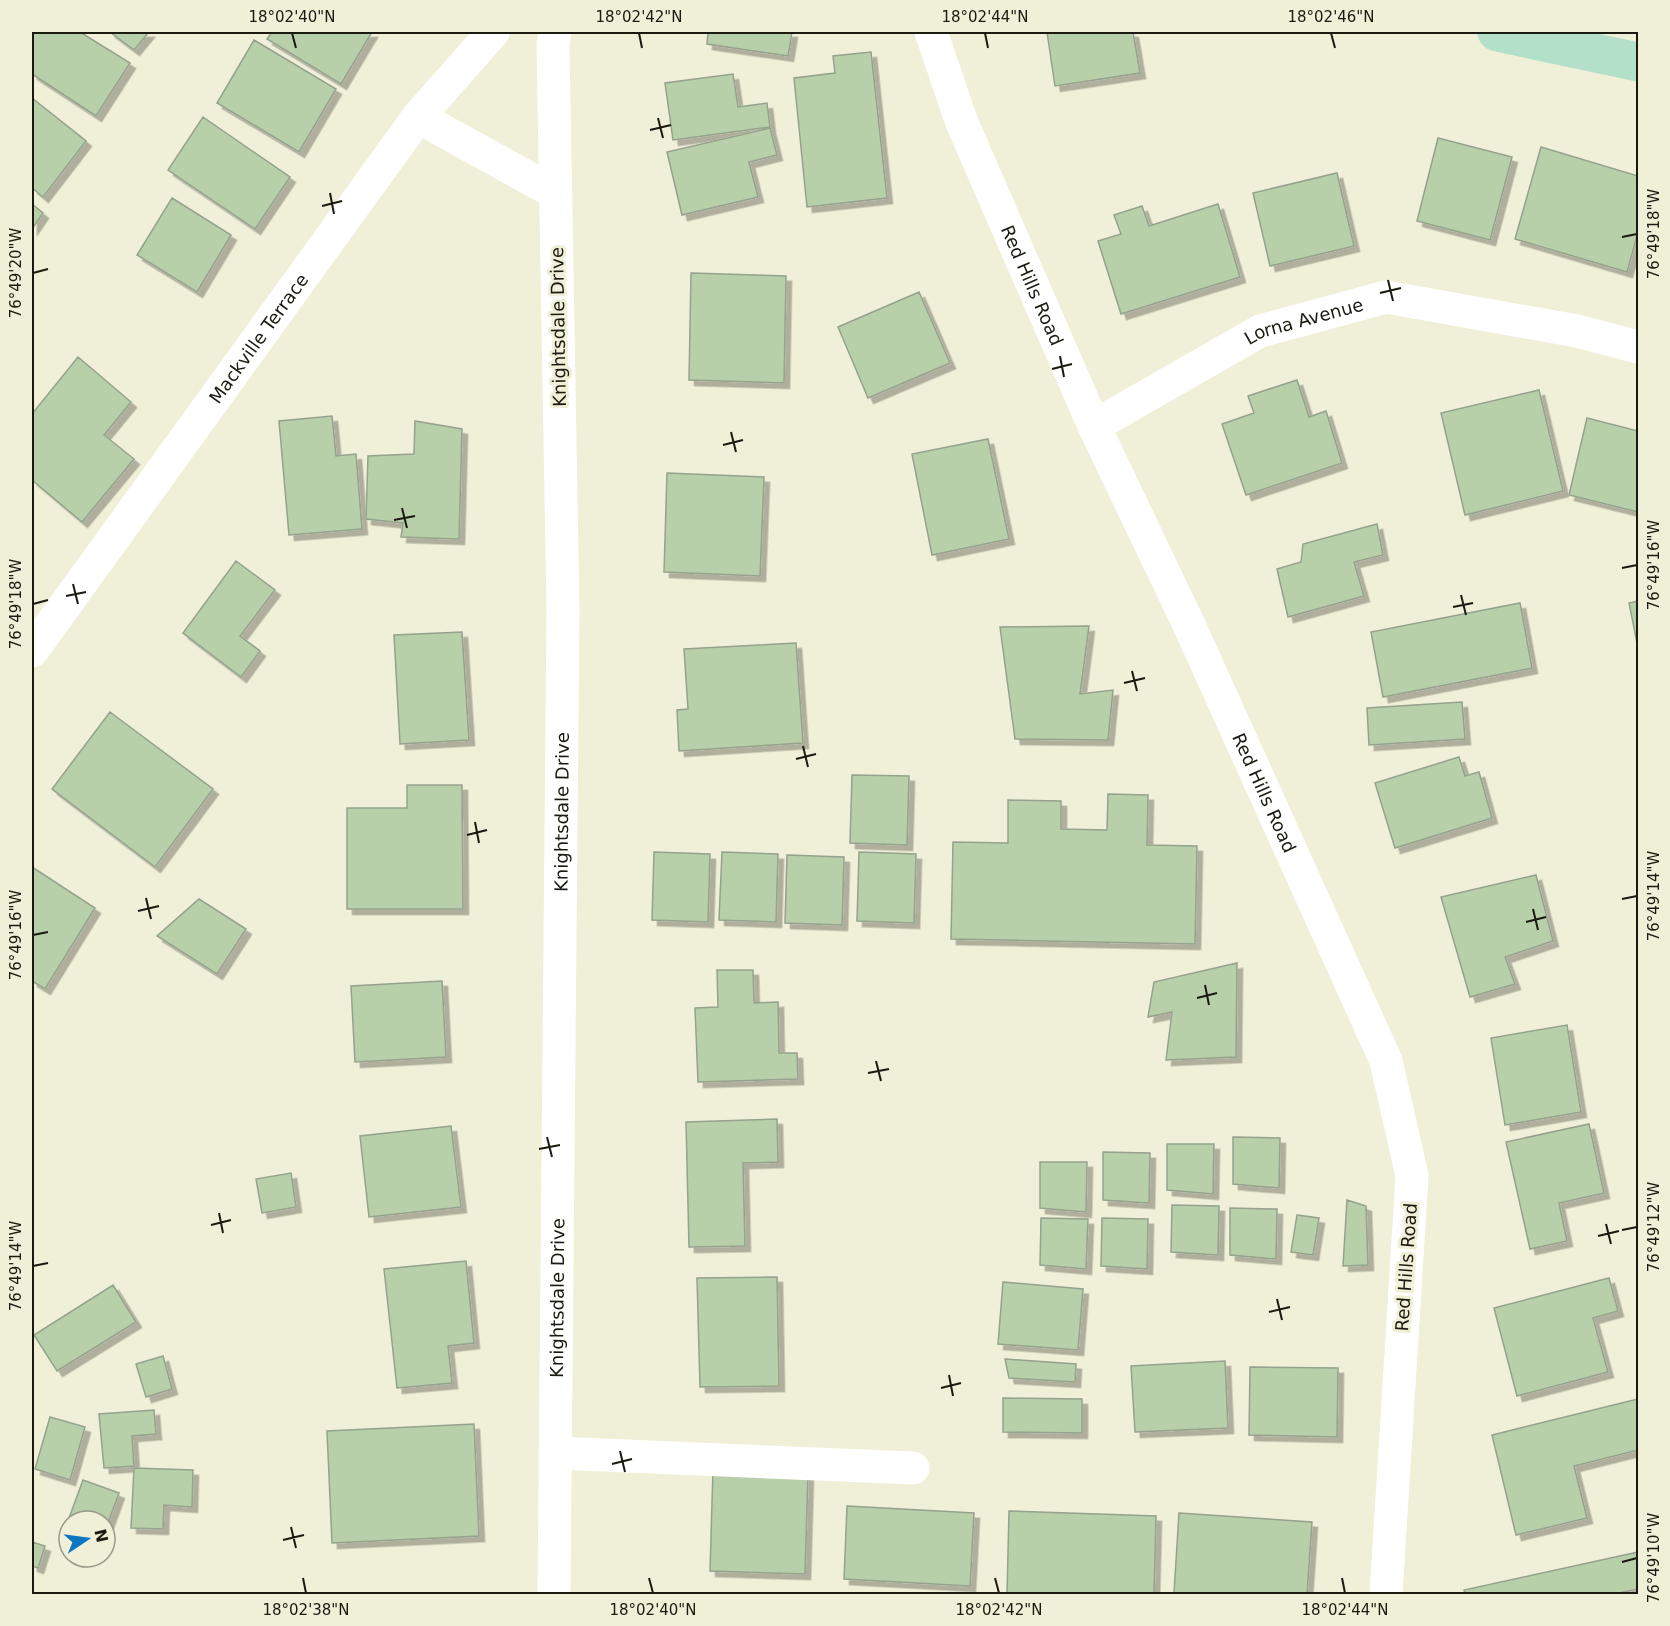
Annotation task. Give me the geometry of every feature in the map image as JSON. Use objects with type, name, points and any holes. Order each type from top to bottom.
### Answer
[{"type":"street","name":"Mackville Terrace","points":[[32,651],[418,117],[493,32]]},
{"type":"street","name":"Knightsdale Drive","points":[[554,1594],[563,611],[553,44],[555,32]]},
{"type":"street","name":"Red Hills Road","points":[[931,32],[962,123],[1094,426],[1190,627],[1386,1061],[1412,1176],[1386,1594]]},
{"type":"street","points":[[418,117],[556,193]]},
{"type":"street","name":"Lorna Avenue","points":[[1094,426],[1260,331],[1386,297],[1577,331],[1638,347]]},
{"type":"street","points":[[555,1453],[913,1468]]},
{"type":"building","points":[[32,32],[80,32],[130,63],[96,116],[32,74]]},
{"type":"building","points":[[110,32],[149,32],[134,50]]},
{"type":"building","points":[[272,32],[372,32],[341,84],[267,39]]},
{"type":"building","points":[[708,32],[792,32],[788,56],[707,44]]},
{"type":"building","points":[[1047,32],[1133,32],[1140,73],[1055,86]]},
{"type":"building","points":[[254,40],[336,89],[299,152],[217,103]]},
{"type":"building","points":[[871,52],[887,198],[807,207],[794,78],[835,73],[833,56]]},
{"type":"building","points":[[733,74],[738,107],[767,103],[770,127],[673,140],[665,83]]},
{"type":"building","points":[[32,98],[86,141],[43,197],[32,188]]},
{"type":"building","points":[[203,117],[290,177],[255,229],[168,170]]},
{"type":"building","points":[[770,128],[777,155],[749,162],[758,197],[682,215],[667,152]]},
{"type":"building","points":[[1438,138],[1512,157],[1490,240],[1417,221]]},
{"type":"building","points":[[1541,147],[1638,176],[1638,232],[1627,272],[1515,239]]},
{"type":"building","points":[[1337,173],[1354,246],[1270,266],[1253,193]]},
{"type":"building","points":[[172,198],[231,235],[197,292],[137,255]]},
{"type":"building","points":[[32,204],[43,213],[32,229]]},
{"type":"building","points":[[1218,204],[1240,277],[1121,314],[1098,241],[1121,234],[1114,215],[1142,206],[1149,226]]},
{"type":"building","points":[[691,273],[786,276],[784,383],[689,380]]},
{"type":"building","points":[[919,292],[950,363],[868,398],[838,327]]},
{"type":"building","points":[[78,357],[131,402],[104,435],[134,459],[82,522],[32,480],[32,414]]},
{"type":"building","points":[[1297,380],[1309,417],[1326,411],[1342,463],[1246,495],[1222,424],[1254,413],[1248,396]]},
{"type":"building","points":[[1539,390],[1563,491],[1465,515],[1441,413]]},
{"type":"building","points":[[332,416],[336,456],[356,454],[362,529],[289,535],[279,421]]},
{"type":"building","points":[[1587,418],[1638,431],[1638,512],[1569,495]]},
{"type":"building","points":[[415,421],[462,429],[459,539],[401,537],[403,523],[366,519],[368,456],[414,454]]},
{"type":"building","points":[[988,439],[1009,539],[932,555],[912,454]]},
{"type":"building","points":[[667,473],[764,477],[760,576],[664,572]]},
{"type":"building","points":[[1377,524],[1383,555],[1354,562],[1364,596],[1288,617],[1277,569],[1301,562],[1303,544]]},
{"type":"building","points":[[236,561],[275,590],[240,636],[260,651],[241,677],[183,633]]},
{"type":"building","points":[[1638,601],[1638,648],[1629,603]]},
{"type":"building","points":[[1520,603],[1532,668],[1383,697],[1371,632]]},
{"type":"building","points":[[1089,626],[1080,694],[1113,690],[1108,740],[1015,739],[1000,627]]},
{"type":"building","points":[[462,632],[469,740],[400,744],[394,635]]},
{"type":"building","points":[[796,643],[803,743],[679,751],[677,710],[688,709],[684,649]]},
{"type":"building","points":[[1462,702],[1465,739],[1369,745],[1367,708]]},
{"type":"building","points":[[110,712],[213,789],[155,867],[52,789]]},
{"type":"building","points":[[1459,757],[1465,776],[1479,772],[1492,818],[1395,848],[1375,783]]},
{"type":"building","points":[[852,775],[909,776],[907,845],[850,843]]},
{"type":"building","points":[[407,785],[462,785],[463,909],[347,909],[347,808],[407,808]]},
{"type":"building","points":[[1108,794],[1148,795],[1147,845],[1197,846],[1195,944],[951,939],[953,842],[1008,843],[1008,800],[1061,801],[1061,829],[1107,830]]},
{"type":"building","points":[[654,852],[710,854],[708,922],[652,920]]},
{"type":"building","points":[[722,852],[778,854],[776,922],[719,920]]},
{"type":"building","points":[[859,852],[916,854],[914,923],[857,921]]},
{"type":"building","points":[[787,855],[844,857],[842,925],[785,923]]},
{"type":"building","points":[[32,867],[95,908],[45,989],[32,981]]},
{"type":"building","points":[[1536,875],[1553,941],[1505,957],[1515,984],[1470,997],[1441,897]]},
{"type":"building","points":[[199,899],[246,929],[217,974],[157,936]]},
{"type":"building","points":[[1237,963],[1236,1057],[1166,1060],[1172,1012],[1148,1017],[1154,982]]},
{"type":"building","points":[[717,970],[753,970],[754,1003],[778,1002],[779,1053],[797,1053],[798,1079],[698,1082],[695,1008],[718,1007]]},
{"type":"building","points":[[442,981],[446,1057],[355,1062],[351,986]]},
{"type":"building","points":[[1567,1025],[1581,1112],[1505,1125],[1491,1038]]},
{"type":"building","points":[[777,1119],[778,1162],[743,1163],[745,1246],[689,1247],[686,1122]]},
{"type":"building","points":[[1589,1124],[1604,1193],[1559,1203],[1567,1241],[1530,1249],[1506,1142]]},
{"type":"building","points":[[451,1126],[461,1207],[369,1217],[360,1136]]},
{"type":"building","points":[[1233,1137],[1280,1138],[1279,1188],[1233,1184]]},
{"type":"building","points":[[1167,1144],[1214,1144],[1213,1194],[1167,1190]]},
{"type":"building","points":[[1103,1152],[1150,1153],[1149,1203],[1103,1200]]},
{"type":"building","points":[[1040,1162],[1087,1162],[1086,1212],[1040,1208]]},
{"type":"building","points":[[291,1173],[296,1207],[262,1213],[256,1179]]},
{"type":"building","points":[[1347,1200],[1366,1206],[1368,1265],[1343,1266]]},
{"type":"building","points":[[1172,1205],[1219,1206],[1218,1255],[1171,1252]]},
{"type":"building","points":[[1230,1208],[1277,1209],[1276,1259],[1230,1255]]},
{"type":"building","points":[[1297,1215],[1319,1218],[1313,1255],[1291,1252]]},
{"type":"building","points":[[1041,1218],[1088,1219],[1086,1269],[1040,1265]]},
{"type":"building","points":[[1102,1218],[1148,1219],[1147,1269],[1101,1266]]},
{"type":"building","points":[[466,1261],[474,1343],[448,1346],[452,1383],[397,1388],[384,1269]]},
{"type":"building","points":[[777,1277],[779,1386],[700,1387],[697,1278]]},
{"type":"building","points":[[1609,1278],[1618,1311],[1593,1318],[1608,1372],[1517,1396],[1494,1308]]},
{"type":"building","points":[[1003,1282],[1083,1289],[1078,1350],[998,1344]]},
{"type":"building","points":[[113,1285],[136,1322],[57,1371],[34,1335]]},
{"type":"building","points":[[163,1356],[172,1389],[146,1397],[136,1364]]},
{"type":"building","points":[[1005,1359],[1076,1364],[1075,1382],[1009,1378]]},
{"type":"building","points":[[1225,1361],[1228,1428],[1135,1432],[1131,1366]]},
{"type":"building","points":[[1250,1367],[1338,1368],[1337,1437],[1249,1435]]},
{"type":"building","points":[[1003,1398],[1082,1399],[1082,1433],[1003,1432]]},
{"type":"building","points":[[1638,1399],[1638,1450],[1574,1466],[1587,1518],[1516,1535],[1492,1435]]},
{"type":"building","points":[[154,1410],[156,1434],[132,1436],[134,1466],[104,1468],[99,1414]]},
{"type":"building","points":[[50,1417],[85,1427],[70,1480],[35,1469]]},
{"type":"building","points":[[474,1424],[479,1536],[332,1543],[327,1431]]},
{"type":"building","points":[[134,1468],[193,1470],[192,1507],[164,1505],[163,1529],[131,1528]]},
{"type":"building","points":[[713,1469],[808,1473],[805,1574],[710,1571]]},
{"type":"building","points":[[83,1480],[119,1493],[113,1509],[72,1509]]},
{"type":"building","points":[[847,1506],[974,1513],[970,1586],[844,1579]]},
{"type":"building","points":[[1009,1511],[1156,1516],[1154,1594],[1007,1594]]},
{"type":"building","points":[[1179,1513],[1312,1522],[1307,1594],[1174,1593]]},
{"type":"building","points":[[32,1542],[45,1546],[38,1568],[32,1566]]},
{"type":"building","points":[[1638,1552],[1638,1589],[1614,1594],[1465,1594],[1464,1590]]},
{"type":"waterway","points":[[1497,32],[1638,62]]}]
